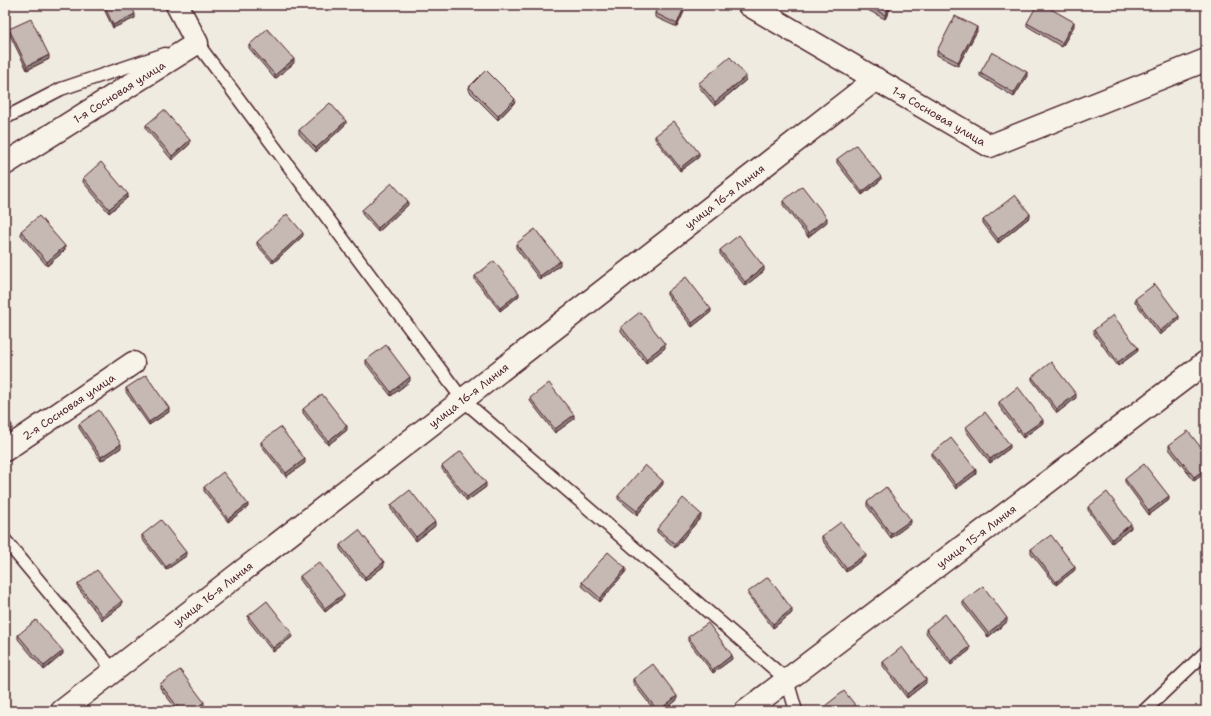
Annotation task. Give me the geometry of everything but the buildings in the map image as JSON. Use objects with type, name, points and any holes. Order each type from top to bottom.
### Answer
[{"type":"street","points":[[177,5],[197,43]]},
{"type":"street","name":"1-я Сосновая улица","points":[[749,5],[990,146],[1206,60]]},
{"type":"street","name":"1-я Сосновая улица","points":[[5,164],[197,43]]},
{"type":"street","name":"улица 16-я Линия","points":[[62,711],[876,79]]},
{"type":"street","name":"улица 15-я Линия","points":[[746,711],[1206,362]]},
{"type":"street","name":"2-я Сосновая улица","points":[[5,450],[133,363]]},
{"type":"lane","points":[[5,118],[62,89],[197,43],[463,400],[787,680],[796,711]]},
{"type":"lane","points":[[5,540],[114,671]]},
{"type":"lane","points":[[1144,711],[1206,652]]}]
